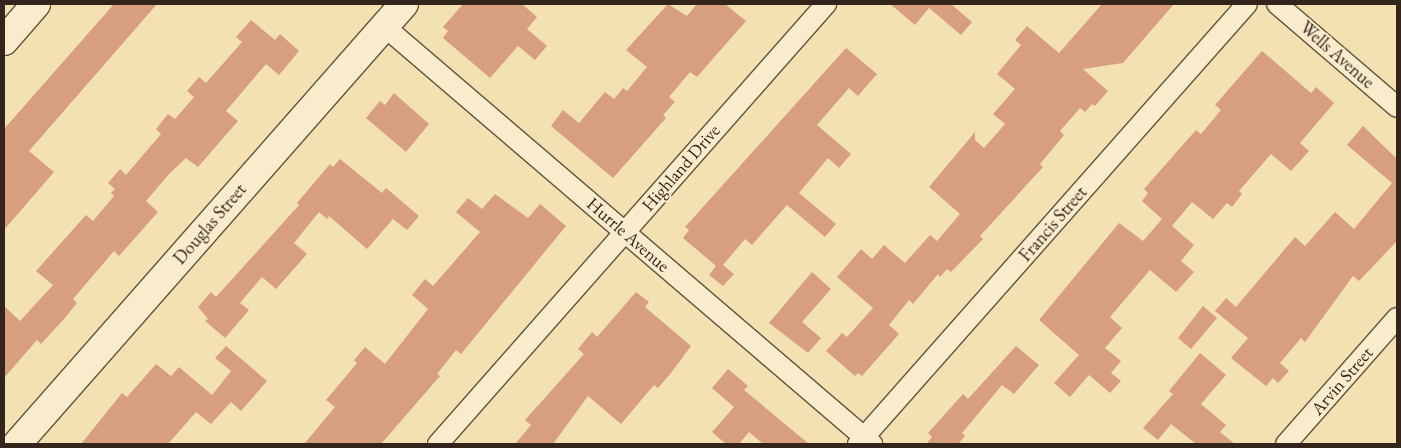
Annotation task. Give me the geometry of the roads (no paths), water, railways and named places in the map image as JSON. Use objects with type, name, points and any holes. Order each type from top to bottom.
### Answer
[{"type":"street","points":[[4,41],[36,4]]},
{"type":"street","name":"Douglas Street","points":[[16,444],[404,4]]},
{"type":"street","name":"Highland Drive","points":[[438,444],[826,4]]},
{"type":"street","name":"Francis Street","points":[[865,442],[1247,4]]},
{"type":"street","name":"Wells Avenue","points":[[1277,4],[1397,107]]},
{"type":"street","name":"Hurrle Avenue","points":[[384,26],[865,442]]},
{"type":"street","name":"Arvin Street","points":[[1286,444],[1397,318]]}]
